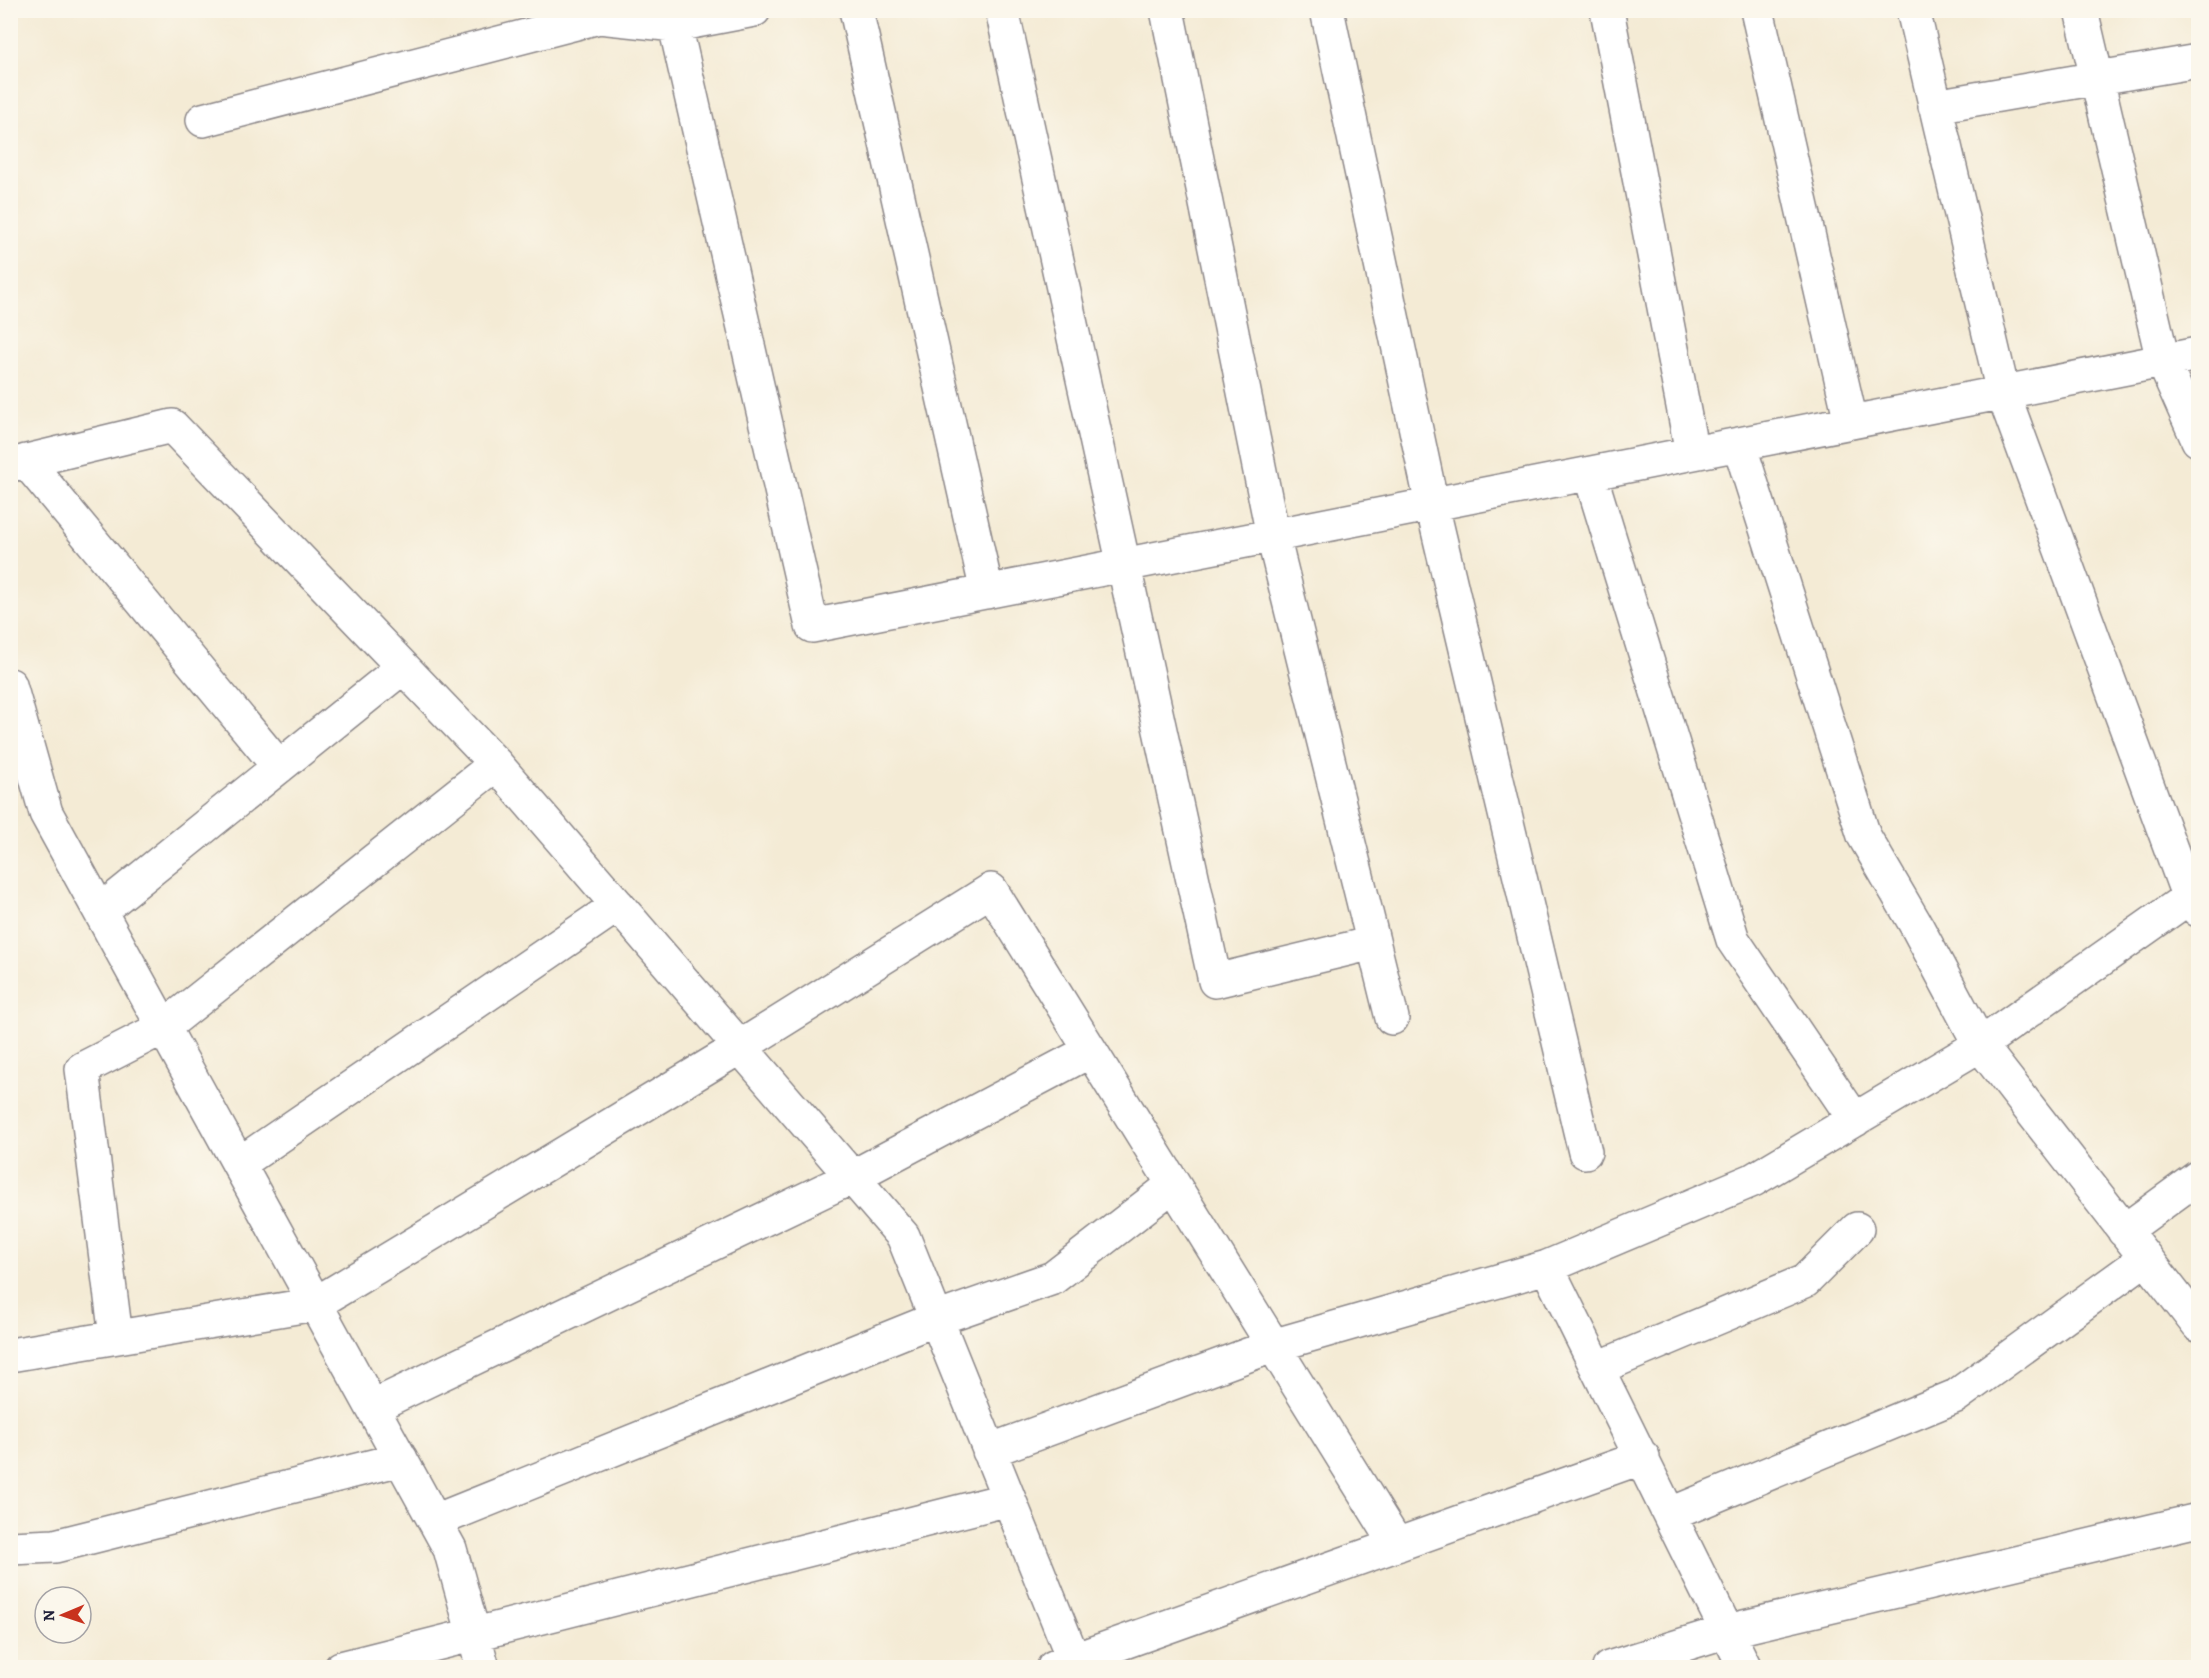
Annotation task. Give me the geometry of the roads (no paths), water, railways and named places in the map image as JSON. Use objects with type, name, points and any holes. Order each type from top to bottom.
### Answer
[{"type":"street","points":[[203,120],[598,14],[675,25],[753,10]]},
{"type":"street","points":[[856,10],[987,592]]},
{"type":"street","points":[[1002,10],[1215,981],[1373,943]]},
{"type":"street","points":[[1167,10],[1273,536],[1392,1018]]},
{"type":"street","points":[[1327,10],[1432,505],[1585,1152]]},
{"type":"street","points":[[1607,10],[1692,453]]},
{"type":"street","points":[[1757,10],[1851,422]]},
{"type":"street","points":[[989,1451],[1272,1346],[1547,1268],[1753,1180],[1980,1045],[2195,900],[2002,393],[1913,10]]},
{"type":"street","points":[[2081,10],[2163,361],[2199,440]]},
{"type":"street","points":[[675,25],[813,626],[2199,354]]},
{"type":"street","points":[[1935,106],[2199,61]]},
{"type":"street","points":[[279,767],[18,463],[172,426],[496,764],[903,1236],[1009,1499],[1068,1665],[1643,1457]]},
{"type":"street","points":[[1738,444],[1864,836],[1916,925],[1980,1045],[2199,1325]]},
{"type":"street","points":[[1590,474],[1733,940],[1855,1120]]},
{"type":"street","points":[[100,911],[403,668]]},
{"type":"street","points":[[10,685],[46,813],[450,1549],[483,1668]]},
{"type":"street","points":[[116,1337],[82,1069],[164,1027],[496,764]]},
{"type":"street","points":[[10,1355],[315,1304],[740,1047],[991,890],[1397,1545]]},
{"type":"street","points":[[239,1164],[618,905]]},
{"type":"street","points":[[372,1407],[852,1177],[1090,1051]]},
{"type":"street","points":[[2124,1230],[2199,1177]]},
{"type":"street","points":[[435,1521],[936,1319],[1053,1278],[1173,1185]]},
{"type":"street","points":[[1598,1368],[1805,1281],[1857,1229]]},
{"type":"street","points":[[1671,1514],[1956,1396],[2146,1258]]},
{"type":"street","points":[[1547,1268],[1643,1457],[1745,1668]]},
{"type":"street","points":[[10,1548],[55,1546],[401,1459]]},
{"type":"street","points":[[341,1668],[1009,1499]]},
{"type":"street","points":[[1609,1668],[1728,1631],[2199,1520]]}]
